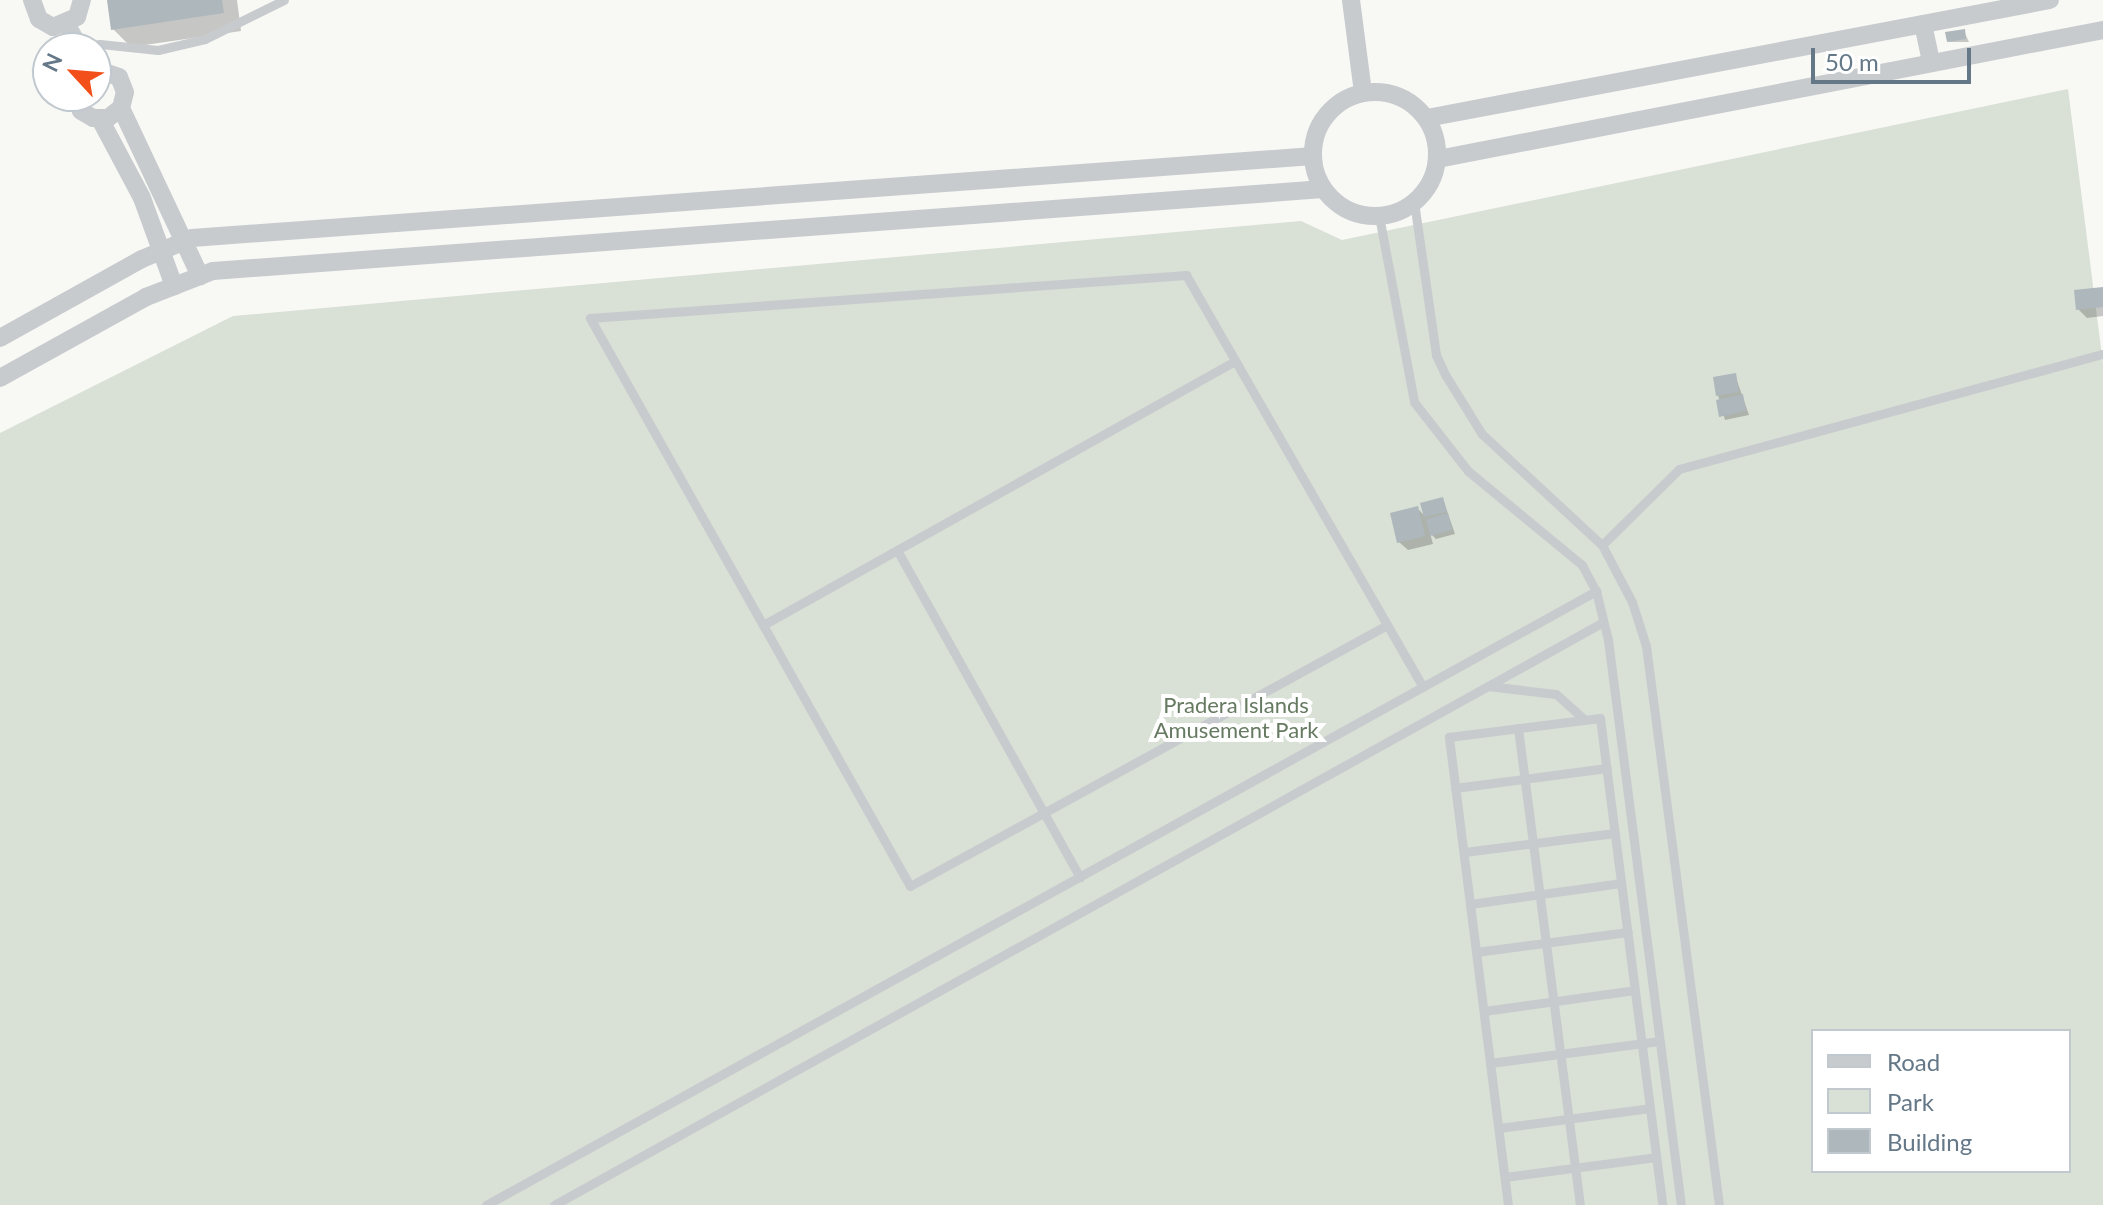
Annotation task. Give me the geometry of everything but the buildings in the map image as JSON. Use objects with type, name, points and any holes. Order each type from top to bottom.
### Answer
[{"type":"street","points":[[32,0],[45,24],[67,25],[77,17],[82,0]]},
{"type":"street","points":[[1351,0],[1363,92]]},
{"type":"street","points":[[1427,118],[2050,0]]},
{"type":"street","points":[[1923,24],[1931,61]]},
{"type":"street","points":[[67,25],[71,32]]},
{"type":"street","points":[[1438,159],[2103,30]]},
{"type":"street","points":[[112,75],[119,77],[125,92],[121,108],[152,179],[188,241],[200,276]]},
{"type":"street","points":[[1363,92],[1399,95],[1427,118],[1438,159],[1433,177],[1414,202],[1379,216],[1353,212],[1323,189],[1313,156],[1321,122],[1339,103],[1363,92]]},
{"type":"street","points":[[100,119],[121,108]]},
{"type":"street","points":[[83,112],[100,119],[142,198],[174,286]]},
{"type":"street","points":[[0,338],[159,251],[188,241],[1313,156]]},
{"type":"street","points":[[0,378],[174,286],[213,271],[1323,189]]},
{"type":"lane","points":[[112,45],[158,50],[205,39],[284,0]]},
{"type":"lane","points":[[1414,202],[1436,355],[1446,376],[1482,434],[1602,545],[1632,602],[1646,646],[1719,1205]]},
{"type":"lane","points":[[1379,216],[1402,363],[1414,402],[1468,471],[1582,565],[1596,591],[1603,622],[1681,1205]]},
{"type":"lane","points":[[1387,625],[910,886],[590,318],[1186,275],[1423,687]]},
{"type":"lane","points":[[1602,545],[1679,469],[2103,354]]},
{"type":"lane","points":[[763,625],[1235,361]]},
{"type":"lane","points":[[897,550],[1080,877]]},
{"type":"lane","points":[[486,1205],[1596,591]]},
{"type":"lane","points":[[554,1205],[1603,622]]},
{"type":"lane","points":[[1488,686],[1556,694],[1584,719]]},
{"type":"lane","points":[[1508,1205],[1449,737],[1600,718],[1662,1205]]},
{"type":"lane","points":[[1518,728],[1580,1205]]},
{"type":"lane","points":[[1455,788],[1607,768]]},
{"type":"lane","points":[[1464,852],[1615,833]]},
{"type":"lane","points":[[1470,904],[1621,883]]},
{"type":"lane","points":[[1476,952],[1628,932]]},
{"type":"lane","points":[[1484,1011],[1635,990]]},
{"type":"lane","points":[[1490,1063],[1659,1041]]},
{"type":"lane","points":[[1499,1128],[1650,1108]]},
{"type":"lane","points":[[1505,1177],[1656,1157]]},
{"type":"green space","name":"Pradera Islands Amusement Park","points":[[2068,89],[2103,364],[2103,1205],[0,1205],[0,433],[233,316],[1301,221],[1342,240]]}]
